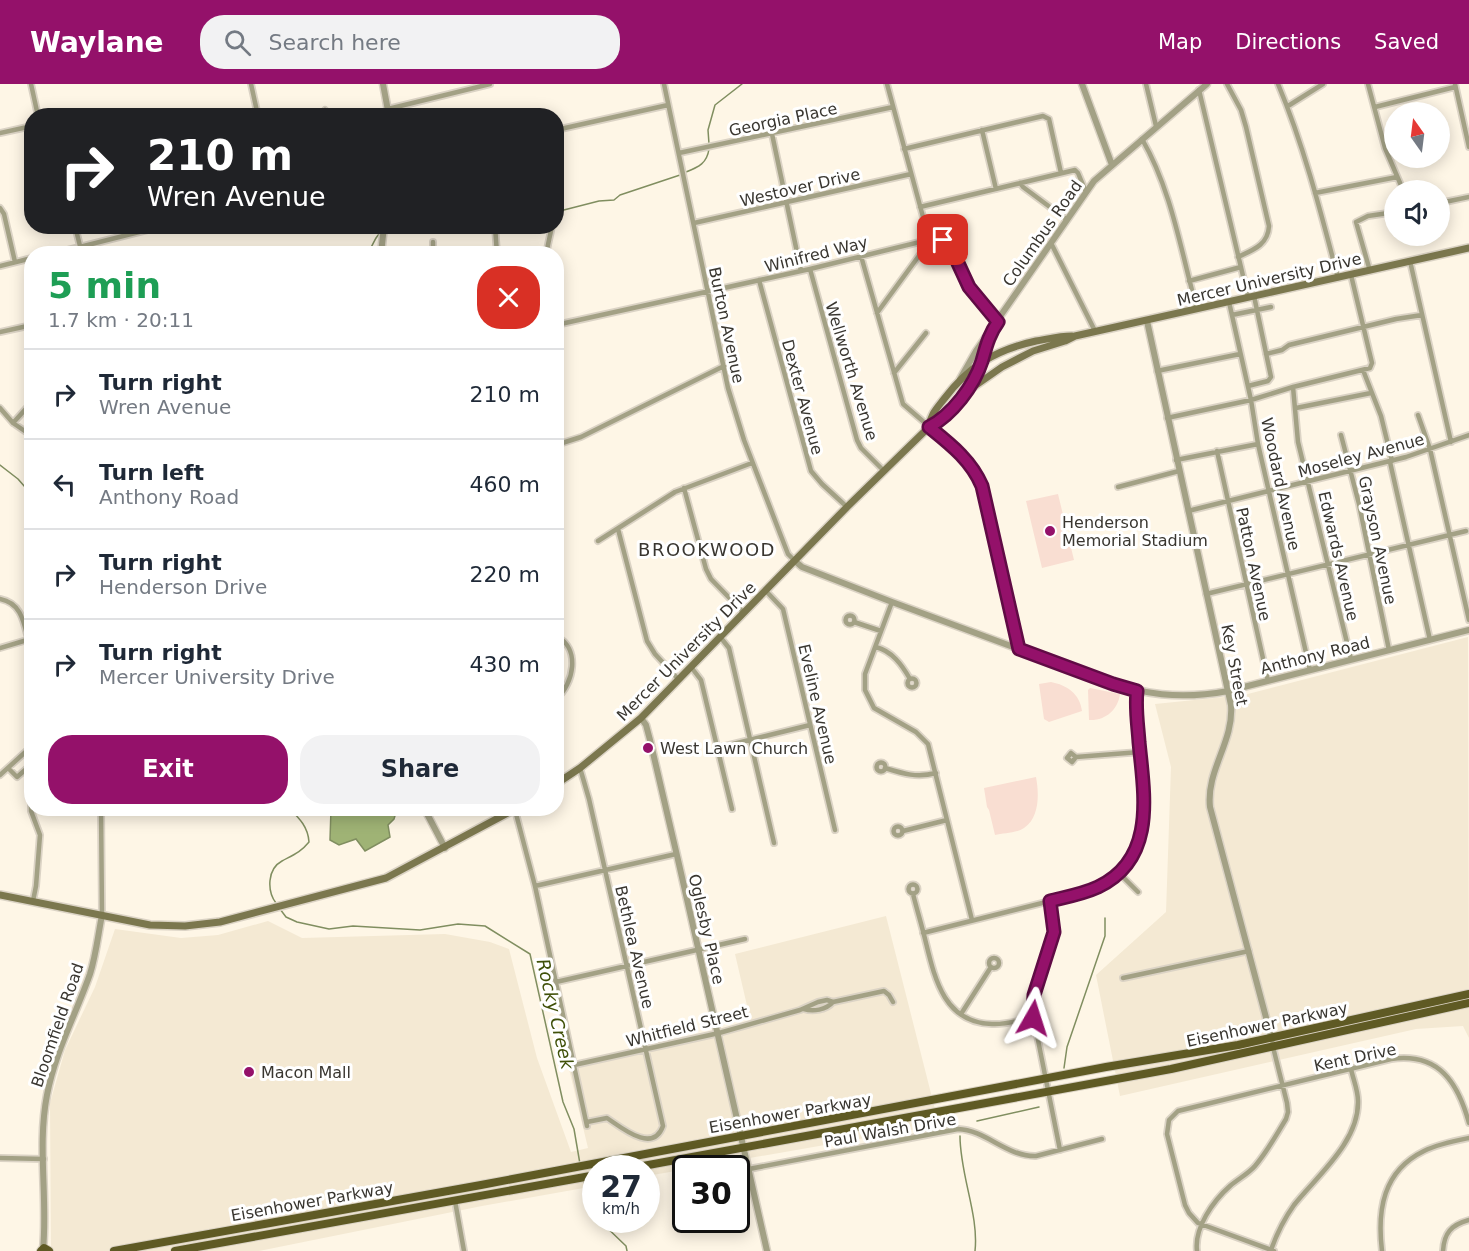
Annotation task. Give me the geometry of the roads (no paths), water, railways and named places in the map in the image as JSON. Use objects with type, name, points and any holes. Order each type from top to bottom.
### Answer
[{"type":"main road","name":"Mercer University Drive","points":[[564,779],[641,718],[847,507],[929,427],[937,423],[969,390],[1017,358],[1075,336],[1095,331],[1469,248]]},
{"type":"main road","name":"Mercer University Drive","points":[[929,427],[930,418],[960,379],[982,362],[1012,347],[1062,336],[1075,336]]},
{"type":"main road","points":[[0,895],[150,925],[185,926],[220,922],[258,914],[386,878],[503,816]]},
{"type":"main road","name":"Eisenhower Parkway","points":[[660,1163],[1171,1069],[1469,994]]},
{"type":"main road","name":"Eisenhower Parkway","points":[[114,1251],[1045,1079],[1273,1042],[1469,1003]]},
{"type":"main road","name":"Eisenhower Parkway","points":[[175,1251],[582,1178]]},
{"type":"street","points":[[31,84],[36,108]]},
{"type":"street","points":[[251,84],[256,108]]},
{"type":"street","points":[[382,84],[388,108]]},
{"type":"street","points":[[403,108],[490,84]]},
{"type":"street","name":"Burton Avenue","points":[[664,84],[735,414],[788,554],[795,561]]},
{"type":"street","points":[[877,313],[929,239],[887,84]]},
{"type":"street","points":[[1082,84],[1112,165]]},
{"type":"street","points":[[1146,84],[1156,126]]},
{"type":"street","name":"Columbus Road","points":[[960,379],[976,351],[990,334],[1086,192],[1112,165],[1207,84]]},
{"type":"street","points":[[1227,84],[1241,110],[1269,226],[1268,236],[1264,243],[1238,257]]},
{"type":"street","points":[[1278,84],[1288,106],[1315,193],[1338,278]]},
{"type":"street","points":[[1288,106],[1323,84]]},
{"type":"street","points":[[1368,84],[1385,148],[1398,180]]},
{"type":"street","points":[[1375,107],[1455,86],[1469,147]]},
{"type":"street","points":[[1199,90],[1238,257],[1257,310],[1271,376],[1269,380],[1248,386]]},
{"type":"street","points":[[564,128],[668,105]]},
{"type":"street","name":"Georgia Place","points":[[679,153],[893,107]]},
{"type":"street","points":[[1461,113],[1469,111]]},
{"type":"street","points":[[904,148],[1041,116],[1047,117],[1051,127],[1061,173]]},
{"type":"street","points":[[0,133],[24,128]]},
{"type":"street","points":[[982,130],[996,189]]},
{"type":"street","points":[[772,134],[801,271]]},
{"type":"street","points":[[1142,139],[1160,177],[1197,309]]},
{"type":"street","points":[[920,207],[1077,171],[1086,192]]},
{"type":"street","name":"Westover Drive","points":[[694,223],[911,174]]},
{"type":"street","points":[[1315,193],[1397,177]]},
{"type":"street","points":[[1020,183],[1066,219]]},
{"type":"street","points":[[1450,201],[1469,197]]},
{"type":"street","points":[[0,208],[4,214],[15,262]]},
{"type":"street","points":[[1370,271],[1356,222],[1368,216],[1384,213]]},
{"type":"street","points":[[84,246],[131,234]]},
{"type":"street","points":[[929,239],[939,238],[950,245],[969,287],[998,322]]},
{"type":"street","name":"Winifred Way","points":[[564,323],[810,269],[929,239]]},
{"type":"street","points":[[1051,243],[1095,331]]},
{"type":"street","points":[[861,255],[903,404],[961,454],[982,486],[1019,649]]},
{"type":"street","points":[[0,266],[24,260]]},
{"type":"street","points":[[1410,261],[1451,442]]},
{"type":"street","points":[[1189,281],[1241,267]]},
{"type":"street","name":"Wellworth Avenue","points":[[810,269],[857,440],[861,448],[884,471]]},
{"type":"street","points":[[1167,418],[1251,400],[1372,366],[1352,275]]},
{"type":"street","name":"Dexter Avenue","points":[[759,280],[811,471],[847,507]]},
{"type":"street","name":"Woodard Avenue","points":[[1228,302],[1251,400],[1268,491],[1310,670]]},
{"type":"street","points":[[1232,315],[1271,307]]},
{"type":"street","points":[[1266,354],[1282,350],[1290,345],[1422,315]]},
{"type":"street","name":"Key Street","points":[[1146,321],[1228,691],[1231,724],[1211,780],[1209,800],[1273,1042]]},
{"type":"street","points":[[0,332],[24,327]]},
{"type":"street","points":[[894,373],[926,333]]},
{"type":"street","name":"Columbus Road","points":[[969,390],[982,362],[990,334]]},
{"type":"street","points":[[1157,371],[1240,354]]},
{"type":"street","points":[[564,442],[581,437],[724,366]]},
{"type":"street","points":[[1363,370],[1381,416],[1430,640]]},
{"type":"street","name":"Edwards Avenue","points":[[1293,387],[1298,442],[1352,659]]},
{"type":"street","points":[[1296,408],[1371,393]]},
{"type":"street","points":[[0,408],[13,423],[24,431]]},
{"type":"street","points":[[13,423],[24,411]]},
{"type":"street","points":[[1418,415],[1430,449],[1469,620]]},
{"type":"street","name":"Grayson Avenue","points":[[1341,435],[1389,650]]},
{"type":"street","name":"Moseley Avenue","points":[[1188,511],[1391,462],[1469,435]]},
{"type":"street","points":[[1176,460],[1258,444]]},
{"type":"street","name":"Patton Avenue","points":[[1217,451],[1268,681]]},
{"type":"street","points":[[597,541],[675,492],[752,463]]},
{"type":"street","points":[[1118,487],[1179,471]]},
{"type":"street","points":[[684,488],[706,569],[711,579],[744,613]]},
{"type":"street","points":[[618,529],[647,640],[655,654],[678,680]]},
{"type":"street","points":[[1206,594],[1466,531]]},
{"type":"street","name":"Anthony Road","points":[[795,561],[802,567],[892,602],[1113,684],[1160,695],[1190,696],[1228,691],[1469,630]]},
{"type":"street","name":"Eveline Avenue","points":[[766,591],[783,609],[835,830]]},
{"type":"street","points":[[0,599],[11,602],[19,611],[24,629]]},
{"type":"street","points":[[892,602],[865,674],[866,696],[880,713],[913,730],[923,738],[930,749],[972,921]]},
{"type":"street","points":[[854,622],[881,631]]},
{"type":"street","points":[[721,638],[729,648],[774,843]]},
{"type":"street","points":[[0,648],[24,641]]},
{"type":"street","points":[[564,641],[569,647],[572,667],[570,681],[564,691]]},
{"type":"street","points":[[876,647],[899,661],[910,679]]},
{"type":"street","points":[[691,667],[701,680],[732,809]]},
{"type":"street","points":[[923,933],[1091,890],[1119,873],[1137,847],[1143,824],[1137,691]]},
{"type":"street","name":"Oglesby Place","points":[[641,718],[646,725],[746,1155]]},
{"type":"street","points":[[717,748],[810,725]]},
{"type":"street","points":[[1076,757],[1140,752]]},
{"type":"street","points":[[0,775],[24,753]]},
{"type":"street","points":[[8,768],[17,777],[24,771]]},
{"type":"street","name":"Bethlea Avenue","points":[[574,1065],[587,1124],[608,1118],[644,1139],[655,1137],[661,1132],[663,1123],[580,768]]},
{"type":"street","points":[[885,768],[911,776],[936,773]]},
{"type":"street","points":[[33,816],[40,835],[33,902]]},
{"type":"street","points":[[101,816],[102,915]]},
{"type":"street","points":[[428,816],[445,848]]},
{"type":"street","points":[[518,816],[574,1065]]},
{"type":"street","points":[[903,831],[947,820]]},
{"type":"street","points":[[535,886],[676,854]]},
{"type":"street","points":[[1119,873],[1137,892]]},
{"type":"street","points":[[913,894],[938,988],[951,1006],[978,1022],[991,1024],[1033,1018]]},
{"type":"street","points":[[1050,901],[1054,932],[1034,995],[1033,1018],[1060,1150]]},
{"type":"street","name":"Bloomfield Road","points":[[44,1250],[44,1117],[50,1078],[90,972],[102,915]]},
{"type":"street","points":[[556,982],[745,939]]},
{"type":"street","points":[[1123,978],[1249,951]]},
{"type":"street","points":[[961,1014],[991,967]]},
{"type":"street","name":"Whitfield Street","points":[[574,1065],[718,1033],[804,1009],[810,1011],[820,1009],[830,1006],[833,1002],[884,991],[890,995],[892,1002]]},
{"type":"street","points":[[1197,1251],[1196,1240],[1211,1208],[1223,1193],[1256,1165],[1286,1119],[1288,1112],[1273,1042]]},
{"type":"street","name":"Kent Drive","points":[[1203,1225],[1193,1218],[1185,1205],[1167,1134],[1169,1120],[1184,1109],[1399,1058],[1426,1062],[1441,1070],[1457,1088],[1469,1123]]},
{"type":"street","points":[[1203,1225],[1272,1250],[1283,1221],[1294,1205],[1334,1160],[1351,1129],[1358,1103],[1351,1069]]},
{"type":"street","name":"Paul Walsh Drive","points":[[750,1169],[958,1129],[974,1132],[1019,1155],[1036,1156],[1102,1139]]},
{"type":"street","points":[[1382,1251],[1381,1210],[1384,1197],[1395,1176],[1408,1162],[1426,1150],[1469,1137]]},
{"type":"street","points":[[0,1158],[44,1159]]},
{"type":"street","name":"Oglesby Place","points":[[750,1174],[767,1251]]},
{"type":"street","points":[[455,1201],[464,1251]]},
{"type":"street","points":[[1443,1251],[1445,1237],[1449,1230],[1454,1225],[1469,1220]]},
{"type":"waterway","points":[[709,144],[708,130],[715,105],[742,84]]},
{"type":"waterway","points":[[686,172],[702,164],[709,149]]},
{"type":"waterway","points":[[564,210],[599,201],[614,200],[620,195],[680,175]]},
{"type":"waterway","points":[[372,246],[379,234]]},
{"type":"waterway","name":"Rocky Creek","points":[[0,465],[24,486]]},
{"type":"waterway","name":"Rocky Creek","points":[[276,903],[270,887],[273,869],[300,851],[309,842],[303,823],[297,816]]},
{"type":"waterway","name":"Rocky Creek","points":[[280,909],[286,917],[297,922],[329,929],[353,926],[420,930],[458,924],[485,926],[530,954],[563,1102],[574,1129],[580,1164]]},
{"type":"waterway","points":[[1064,1068],[1067,1047],[1105,936],[1105,918]]},
{"type":"waterway","points":[[977,1121],[1039,1107]]},
{"type":"waterway","points":[[960,1136],[976,1237],[975,1251]]},
{"type":"waterway","name":"Rocky Creek","points":[[612,1233],[626,1246],[627,1251]]},
{"type":"place","name":"Henderson Memorial Stadium","points":[[1050,531]]},
{"type":"place","name":"West Lawn Church","points":[[648,748]]},
{"type":"place","name":"Macon Mall","points":[[249,1072]]},
{"type":"district","name":"BROOKWOOD","points":[[707,550]]}]
